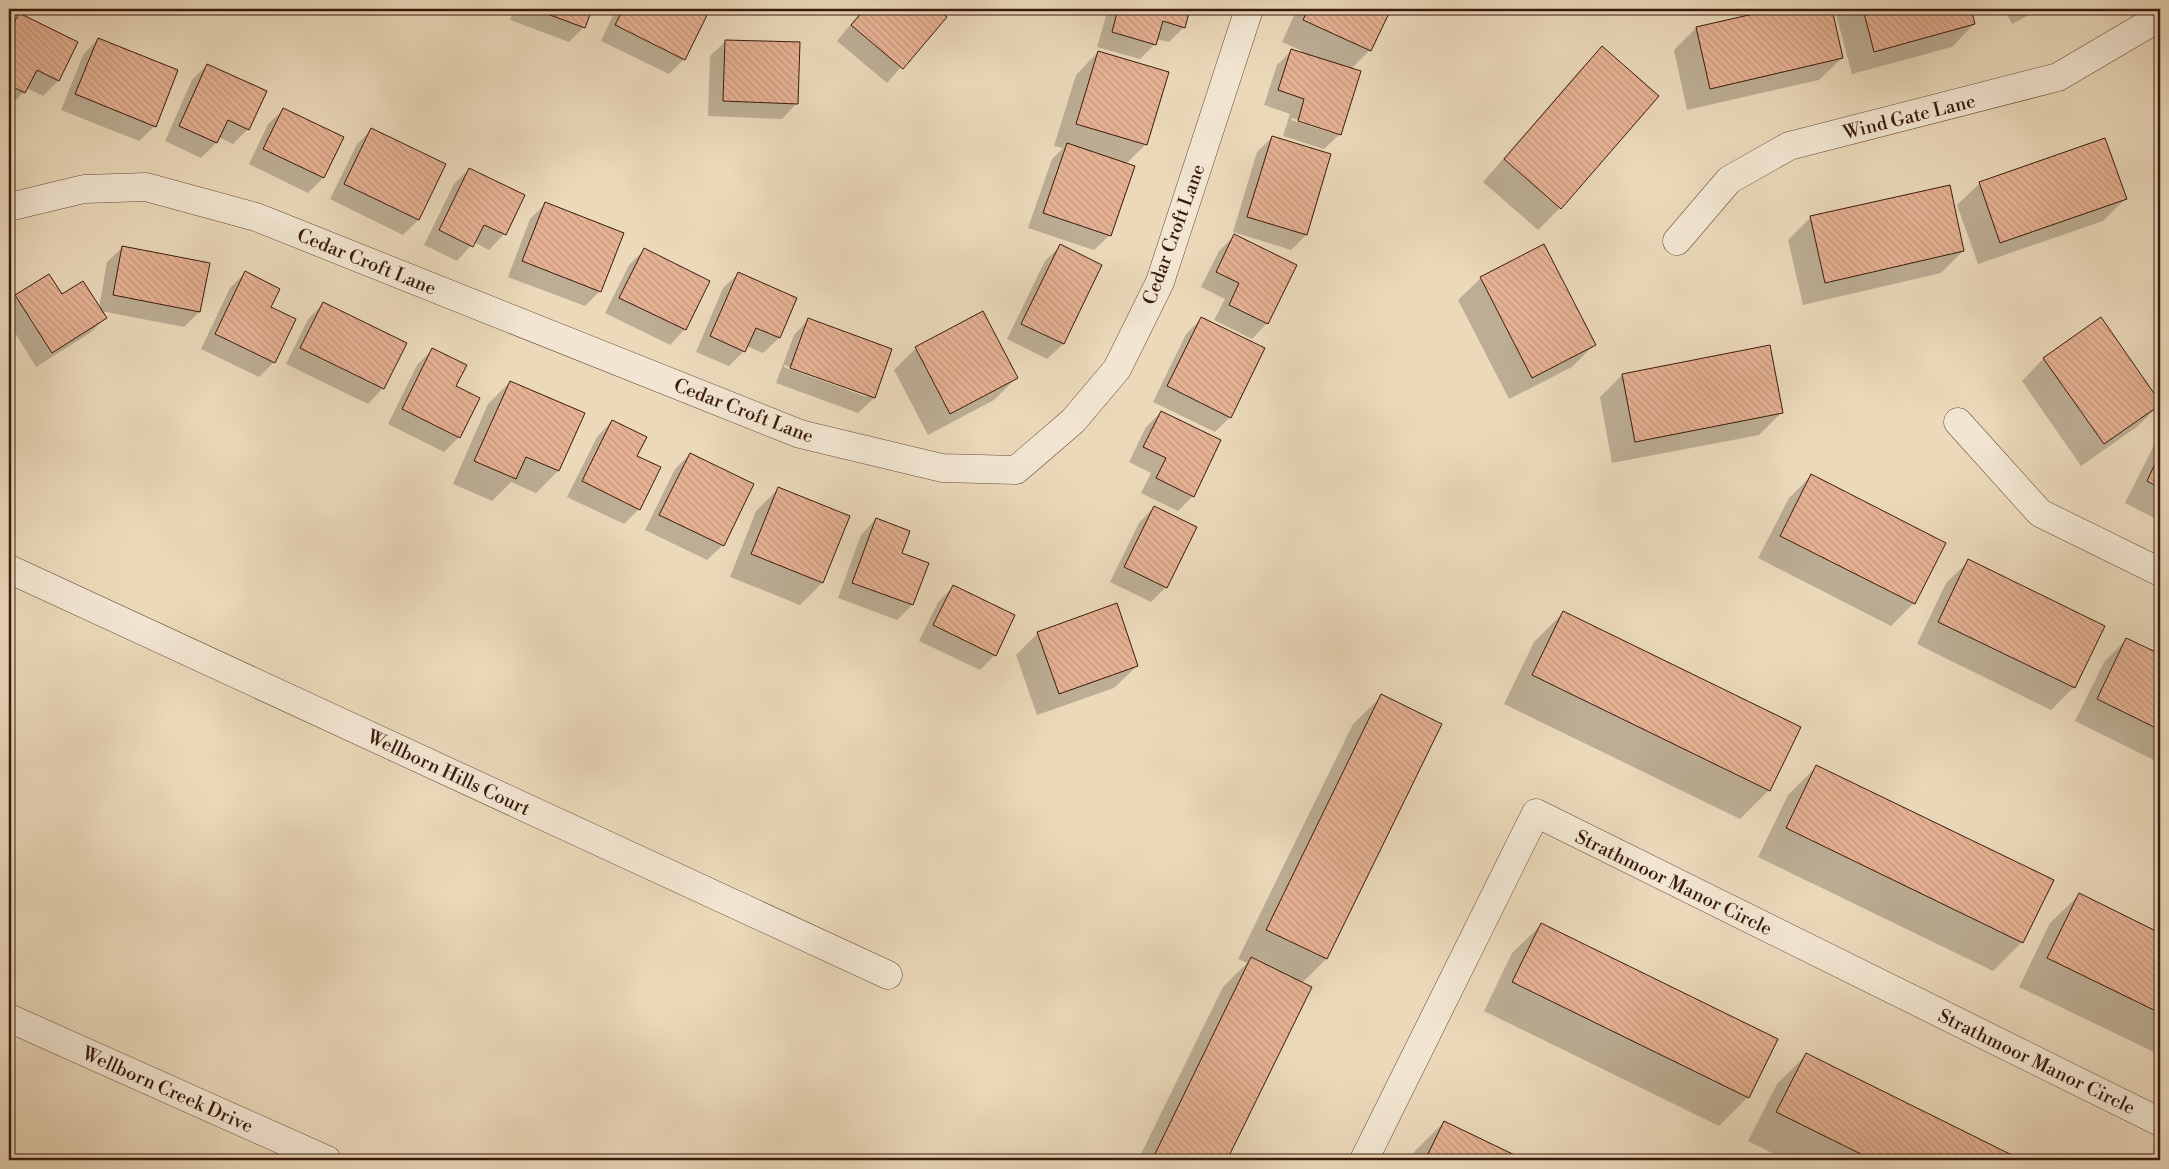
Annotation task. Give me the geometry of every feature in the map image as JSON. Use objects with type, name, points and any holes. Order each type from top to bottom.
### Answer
[{"type":"street","name":"Cedar Croft Lane","points":[[9,206],[84,189],[146,187],[256,216],[800,434],[942,468],[1016,470],[1073,421],[1116,369],[1121,360],[1160,282],[1250,9]]},
{"type":"street","name":"Wind Gate Lane","points":[[1677,241],[1729,180],[1789,146],[2058,77],[2160,17]]},
{"type":"street","points":[[1958,422],[2040,513],[2160,572]]},
{"type":"street","name":"Wellborn Hills Court","points":[[9,569],[888,975]]},
{"type":"street","name":"Strathmoor Manor Circle","points":[[1364,1160],[1536,813],[2160,1122]]},
{"type":"street","name":"Wellborn Creek Drive","points":[[9,1018],[327,1160]]},
{"type":"building","points":[[534,9],[592,9],[585,28]]},
{"type":"building","points":[[623,9],[710,9],[685,60],[615,25]]},
{"type":"building","points":[[865,9],[937,9],[947,17],[903,69],[851,25]]},
{"type":"building","points":[[1118,9],[1190,9],[1185,28],[1163,21],[1156,45],[1112,32]]},
{"type":"building","points":[[1308,9],[1391,9],[1371,51],[1303,20]]},
{"type":"building","points":[[1775,9],[1832,9],[1843,58],[1710,89],[1696,27]]},
{"type":"building","points":[[1863,9],[1971,9],[1975,24],[1874,52]]},
{"type":"building","points":[[19,13],[78,42],[59,81],[37,70],[25,93],[9,85],[9,33]]},
{"type":"building","points":[[98,38],[178,70],[156,127],[75,94]]},
{"type":"building","points":[[725,40],[800,42],[798,104],[723,101]]},
{"type":"building","points":[[1602,46],[1659,96],[1561,209],[1504,159]]},
{"type":"building","points":[[1291,49],[1361,71],[1341,135],[1298,121],[1304,99],[1278,90]]},
{"type":"building","points":[[1098,51],[1169,72],[1147,145],[1076,124]]},
{"type":"building","points":[[207,64],[267,91],[249,130],[228,120],[217,143],[179,126]]},
{"type":"building","points":[[283,108],[344,137],[324,178],[263,149]]},
{"type":"building","points":[[371,128],[446,164],[419,220],[344,184]]},
{"type":"building","points":[[1272,136],[1331,154],[1307,235],[1247,217]]},
{"type":"building","points":[[2105,138],[2127,199],[2000,243],[1979,182]]},
{"type":"building","points":[[1067,143],[1135,166],[1111,236],[1043,213]]},
{"type":"building","points":[[469,168],[525,195],[506,235],[484,225],[473,247],[439,230]]},
{"type":"building","points":[[1950,185],[1964,251],[1825,283],[1810,216]]},
{"type":"building","points":[[545,202],[624,233],[601,292],[522,261]]},
{"type":"building","points":[[1234,234],[1297,265],[1268,324],[1229,305],[1239,283],[1216,272]]},
{"type":"building","points":[[1060,244],[1102,265],[1064,344],[1021,324]]},
{"type":"building","points":[[1544,244],[1596,345],[1532,378],[1480,277]]},
{"type":"building","points":[[122,246],[210,263],[200,312],[113,295]]},
{"type":"building","points":[[644,248],[710,281],[686,330],[619,298]]},
{"type":"building","points":[[245,271],[280,289],[271,307],[296,319],[275,363],[215,334]]},
{"type":"building","points":[[738,272],[797,298],[780,338],[756,328],[745,352],[710,336]]},
{"type":"building","points":[[49,274],[62,294],[83,281],[107,318],[52,353],[15,295]]},
{"type":"building","points":[[323,302],[407,343],[384,389],[300,348]]},
{"type":"building","points":[[983,311],[1018,378],[950,414],[915,347]]},
{"type":"building","points":[[1201,317],[1265,348],[1231,418],[1167,386]]},
{"type":"building","points":[[2101,317],[2160,402],[2160,405],[2104,444],[2043,358]]},
{"type":"building","points":[[808,318],[892,349],[875,398],[790,368]]},
{"type":"building","points":[[1770,345],[1783,413],[1635,442],[1622,374]]},
{"type":"building","points":[[432,348],[467,365],[456,386],[480,398],[460,438],[402,409]]},
{"type":"building","points":[[510,381],[585,413],[559,471],[526,457],[516,479],[474,461]]},
{"type":"building","points":[[1161,411],[1221,440],[1194,497],[1156,478],[1166,458],[1143,447]]},
{"type":"building","points":[[612,420],[647,437],[637,456],[661,467],[640,510],[582,481]]},
{"type":"building","points":[[690,453],[754,484],[724,546],[659,515]]},
{"type":"building","points":[[2160,453],[2160,488],[2147,481]]},
{"type":"building","points":[[1811,474],[1946,543],[1915,604],[1780,536]]},
{"type":"building","points":[[778,487],[850,516],[823,583],[751,554]]},
{"type":"building","points":[[1154,506],[1197,527],[1167,588],[1124,567]]},
{"type":"building","points":[[876,518],[910,531],[902,553],[929,563],[913,605],[852,583]]},
{"type":"building","points":[[1968,559],[2105,626],[2075,688],[1938,622]]},
{"type":"building","points":[[953,585],[1015,615],[996,656],[933,625]]},
{"type":"building","points":[[1117,603],[1138,666],[1059,694],[1037,632]]},
{"type":"building","points":[[1563,611],[1801,727],[1770,791],[1532,675]]},
{"type":"building","points":[[2126,638],[2160,654],[2160,730],[2097,699]]},
{"type":"building","points":[[1381,694],[1442,724],[1327,959],[1266,930]]},
{"type":"building","points":[[1816,765],[2054,880],[2023,943],[1786,828]]},
{"type":"building","points":[[2079,893],[2160,933],[2160,1013],[2047,958]]},
{"type":"building","points":[[1541,923],[1778,1039],[1749,1098],[1512,982]]},
{"type":"building","points":[[1251,957],[1312,987],[1227,1160],[1152,1160]]},
{"type":"building","points":[[1806,1053],[2022,1160],[1873,1160],[1776,1112]]},
{"type":"building","points":[[1444,1121],[1525,1160],[1425,1160]]}]
